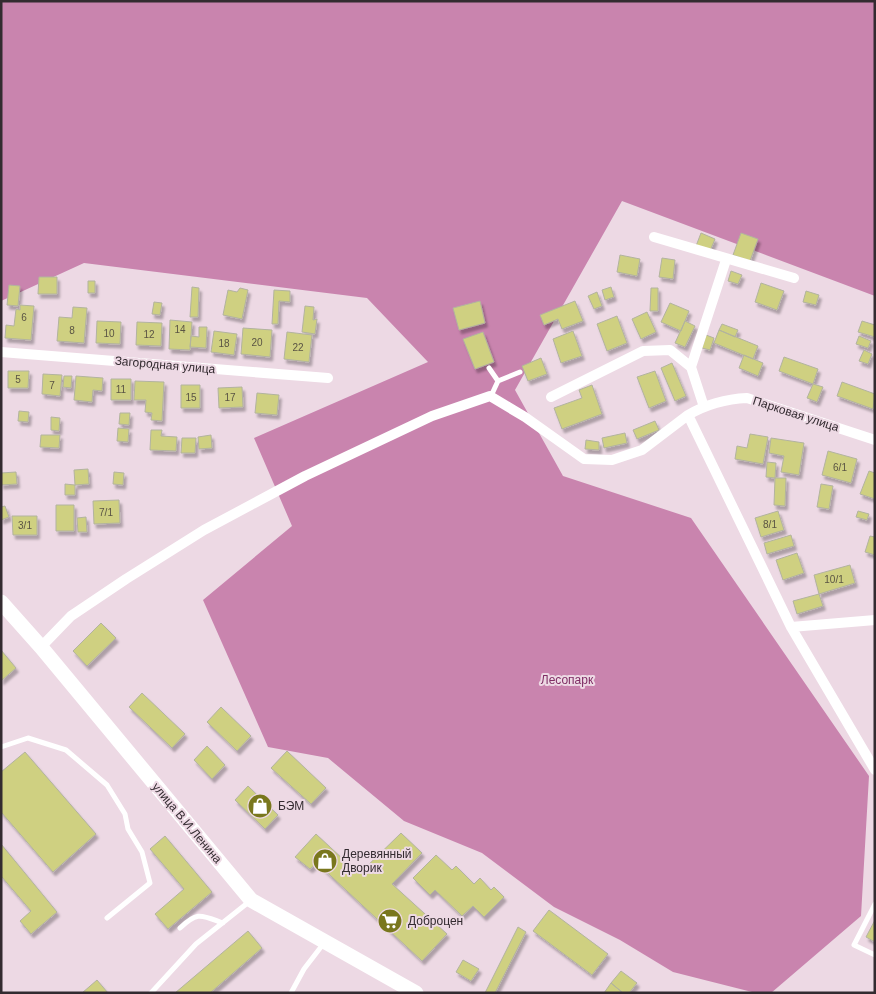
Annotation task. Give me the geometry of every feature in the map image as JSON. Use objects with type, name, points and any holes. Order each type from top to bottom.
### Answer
[{"type":"main road","name":"улица В.И.Ленина","points":[[1,602],[41,646],[250,900],[416,993]]},
{"type":"street","points":[[654,237],[726,260],[794,278]]},
{"type":"street","points":[[691,367],[726,260]]},
{"type":"street","points":[[551,396],[643,350],[670,350],[691,367],[704,407]]},
{"type":"street","name":"Загородная улица","points":[[1,352],[328,378]]},
{"type":"street","points":[[41,646],[71,616],[126,578],[204,530],[305,476],[432,416],[490,396]]},
{"type":"street","name":"Парковая улица","points":[[490,396],[525,417],[584,459],[612,460],[642,450],[688,415],[728,399],[747,398],[875,440]]},
{"type":"street","points":[[688,415],[791,627],[875,770]]},
{"type":"street","points":[[791,627],[875,620]]},
{"type":"lane","points":[[490,368],[498,381]]},
{"type":"lane","points":[[490,396],[498,381],[520,372]]},
{"type":"lane","points":[[1,746],[28,738],[66,750],[107,785],[125,814],[128,828],[142,852],[150,883],[107,918]]},
{"type":"lane","points":[[151,993],[196,944],[250,900]]},
{"type":"lane","points":[[875,904],[854,945],[875,955]]},
{"type":"lane","points":[[180,928],[191,918],[200,915],[223,923]]},
{"type":"lane","points":[[291,993],[304,969],[324,942]]},
{"type":"green space","name":"Лесопарк","points":[[1,1],[875,1],[875,296],[622,201],[515,390],[563,476],[691,518],[869,776],[861,916],[771,993],[756,993],[673,972],[620,940],[554,907],[482,853],[404,821],[328,758],[268,747],[203,600],[292,526],[254,438],[428,362],[367,298],[84,263],[1,301]]},
{"type":"building","points":[[701,233],[715,239],[710,251],[696,246]]},
{"type":"building","points":[[741,233],[758,239],[750,261],[733,255]]},
{"type":"building","points":[[620,255],[640,259],[637,276],[617,272]]},
{"type":"building","points":[[662,258],[675,260],[673,279],[659,277]]},
{"type":"building","points":[[731,271],[742,275],[738,284],[728,281]]},
{"type":"building","points":[[39,277],[57,277],[57,294],[38,294]]},
{"type":"building","points":[[88,281],[95,281],[95,293],[88,293]]},
{"type":"building","points":[[761,283],[784,291],[777,310],[755,302]]},
{"type":"building","points":[[9,285],[20,286],[18,306],[7,305]]},
{"type":"building","points":[[192,287],[199,288],[198,317],[190,317]]},
{"type":"building","points":[[611,287],[614,297],[605,300],[602,290]]},
{"type":"building","points":[[240,288],[248,290],[242,319],[223,315],[228,290],[237,292]]},
{"type":"building","points":[[651,288],[658,288],[658,311],[650,311]]},
{"type":"building","points":[[274,290],[290,291],[290,302],[279,301],[278,324],[272,324]]},
{"type":"building","points":[[806,291],[819,295],[816,305],[803,302]]},
{"type":"building","points":[[597,292],[602,306],[594,309],[588,296]]},
{"type":"building","points":[[480,301],[485,323],[459,330],[453,308]]},
{"type":"building","points":[[575,301],[583,321],[562,329],[558,319],[544,325],[540,315]]},
{"type":"building","points":[[154,302],[162,303],[160,315],[152,314]]},
{"type":"building","points":[[670,303],[689,311],[681,331],[661,322]]},
{"type":"building","points":[[20,305],[34,306],[31,340],[5,338],[6,325],[14,326],[16,309],[20,310]]},
{"type":"building","points":[[305,306],[314,307],[313,320],[317,319],[315,334],[302,332]]},
{"type":"building","points":[[73,307],[87,308],[84,343],[57,341],[59,317],[72,318]]},
{"type":"building","points":[[647,312],[656,332],[641,339],[632,319]]},
{"type":"building","points":[[617,316],[627,343],[607,351],[597,324]]},
{"type":"building","points":[[170,320],[192,322],[190,350],[169,349]]},
{"type":"building","points":[[97,321],[121,322],[120,344],[96,343]]},
{"type":"building","points":[[685,321],[695,326],[685,347],[675,343]]},
{"type":"building","points":[[862,321],[875,325],[875,337],[858,332]]},
{"type":"building","points":[[137,322],[162,323],[161,346],[136,345]]},
{"type":"building","points":[[722,324],[738,330],[735,337],[719,330]]},
{"type":"building","points":[[199,327],[207,327],[206,348],[190,347],[191,336],[199,337]]},
{"type":"building","points":[[243,328],[272,330],[270,357],[241,354]]},
{"type":"building","points":[[719,330],[758,346],[753,359],[714,343]]},
{"type":"building","points":[[214,331],[237,334],[234,355],[211,352]]},
{"type":"building","points":[[573,331],[582,356],[561,363],[553,339]]},
{"type":"building","points":[[287,332],[312,335],[309,362],[284,359]]},
{"type":"building","points":[[483,332],[494,362],[475,369],[463,339]]},
{"type":"building","points":[[706,335],[714,338],[710,350],[702,348]]},
{"type":"building","points":[[859,336],[871,341],[868,348],[856,344]]},
{"type":"building","points":[[864,350],[872,354],[868,364],[859,361]]},
{"type":"building","points":[[744,355],[763,363],[758,376],[739,368]]},
{"type":"building","points":[[784,357],[818,369],[813,384],[779,371]]},
{"type":"building","points":[[541,358],[547,374],[528,381],[522,366]]},
{"type":"building","points":[[672,363],[686,396],[675,401],[661,368]]},
{"type":"building","points":[[8,371],[29,371],[28,388],[8,388]]},
{"type":"building","points":[[655,371],[666,401],[649,408],[637,377]]},
{"type":"building","points":[[43,374],[62,375],[60,396],[42,394]]},
{"type":"building","points":[[64,376],[72,376],[71,388],[63,387]]},
{"type":"building","points":[[76,376],[103,378],[102,391],[93,390],[92,402],[74,400]]},
{"type":"building","points":[[111,379],[131,379],[131,400],[111,400]]},
{"type":"building","points":[[135,381],[164,382],[162,421],[151,420],[152,413],[145,412],[146,400],[134,400]]},
{"type":"building","points":[[842,382],[875,394],[873,409],[837,396]]},
{"type":"building","points":[[813,384],[823,387],[817,402],[807,398]]},
{"type":"building","points":[[181,385],[200,385],[200,408],[181,408]]},
{"type":"building","points":[[592,385],[602,414],[562,429],[554,408],[582,398],[579,390]]},
{"type":"building","points":[[242,387],[243,407],[219,408],[218,388]]},
{"type":"building","points":[[257,393],[279,395],[277,415],[255,413]]},
{"type":"building","points":[[19,411],[29,412],[28,422],[18,421]]},
{"type":"building","points":[[120,413],[130,413],[129,425],[119,424]]},
{"type":"building","points":[[51,417],[60,418],[59,431],[51,430]]},
{"type":"building","points":[[655,421],[659,430],[637,439],[633,430]]},
{"type":"building","points":[[118,428],[129,429],[128,442],[117,441]]},
{"type":"building","points":[[151,430],[162,430],[161,436],[177,437],[176,451],[150,450]]},
{"type":"building","points":[[625,433],[627,443],[604,448],[602,438]]},
{"type":"building","points":[[750,434],[768,437],[763,464],[735,459],[737,446],[747,448]]},
{"type":"building","points":[[41,435],[60,435],[59,448],[40,447]]},
{"type":"building","points":[[211,435],[212,448],[199,449],[198,437]]},
{"type":"building","points":[[182,438],[196,438],[195,453],[181,453]]},
{"type":"building","points":[[771,438],[804,443],[799,475],[781,472],[784,456],[769,453]]},
{"type":"building","points":[[586,440],[599,442],[599,450],[585,449]]},
{"type":"building","points":[[828,451],[857,459],[851,483],[822,475]]},
{"type":"building","points":[[767,462],[776,463],[775,478],[766,477]]},
{"type":"building","points":[[88,469],[89,484],[75,485],[74,470]]},
{"type":"building","points":[[869,471],[875,473],[875,499],[860,494]]},
{"type":"building","points":[[16,472],[17,484],[1,485],[1,473]]},
{"type":"building","points":[[114,472],[124,473],[123,485],[113,484]]},
{"type":"building","points":[[775,478],[786,478],[785,506],[774,505]]},
{"type":"building","points":[[65,484],[75,485],[75,495],[65,495]]},
{"type":"building","points":[[821,484],[833,486],[829,509],[817,507]]},
{"type":"building","points":[[119,500],[120,523],[94,524],[93,501]]},
{"type":"building","points":[[56,505],[74,505],[74,531],[56,531]]},
{"type":"building","points":[[5,506],[9,517],[1,520],[1,507]]},
{"type":"building","points":[[778,511],[784,530],[761,537],[755,518]]},
{"type":"building","points":[[858,511],[869,514],[867,520],[856,517]]},
{"type":"building","points":[[12,516],[37,516],[37,535],[13,535]]},
{"type":"building","points":[[86,517],[87,532],[78,532],[77,518]]},
{"type":"building","points":[[791,535],[794,546],[767,554],[764,543]]},
{"type":"building","points":[[870,536],[875,537],[875,555],[865,552]]},
{"type":"building","points":[[797,553],[804,573],[783,580],[776,560]]},
{"type":"building","points":[[850,565],[855,583],[819,594],[814,575]]},
{"type":"building","points":[[819,594],[823,606],[797,614],[793,601]]},
{"type":"building","points":[[101,623],[116,638],[87,666],[73,651]]},
{"type":"building","points":[[1,650],[16,668],[1,681]]},
{"type":"building","points":[[142,693],[185,734],[172,748],[129,707]]},
{"type":"building","points":[[221,707],[251,736],[237,751],[207,722]]},
{"type":"building","points":[[207,746],[225,765],[212,779],[194,760]]},
{"type":"building","points":[[287,751],[326,788],[311,804],[271,768]]},
{"type":"building","points":[[25,752],[96,834],[53,872],[1,812],[1,772]]},
{"type":"building","points":[[248,786],[278,815],[265,829],[235,800]]},
{"type":"building","points":[[401,833],[422,853],[392,884],[447,934],[422,961],[317,863],[310,869],[295,857],[316,834],[359,874]]},
{"type":"building","points":[[165,836],[212,892],[168,929],[155,914],[184,889],[150,849]]},
{"type":"building","points":[[1,844],[57,912],[31,934],[20,921],[31,911],[1,876]]},
{"type":"building","points":[[436,855],[452,870],[456,866],[474,884],[480,878],[491,890],[494,887],[504,897],[484,917],[473,906],[462,916],[435,890],[430,895],[413,878]]},
{"type":"building","points":[[549,910],[608,954],[592,975],[533,931]]},
{"type":"building","points":[[875,920],[875,942],[866,937]]},
{"type":"building","points":[[518,927],[526,932],[495,993],[485,993]]},
{"type":"building","points":[[248,931],[262,948],[210,993],[175,993]]},
{"type":"building","points":[[463,960],[479,969],[471,981],[456,972]]},
{"type":"building","points":[[621,971],[637,983],[629,993],[623,993],[611,983]]},
{"type":"building","points":[[97,980],[108,993],[82,993]]},
{"type":"building","points":[[611,983],[623,993],[604,993]]},
{"type":"place","name":"БЭМ","points":[[260,806]]},
{"type":"place","name":"Деревянный Дворик","points":[[325,861]]},
{"type":"place","name":"Доброцен","points":[[390,921]]}]
